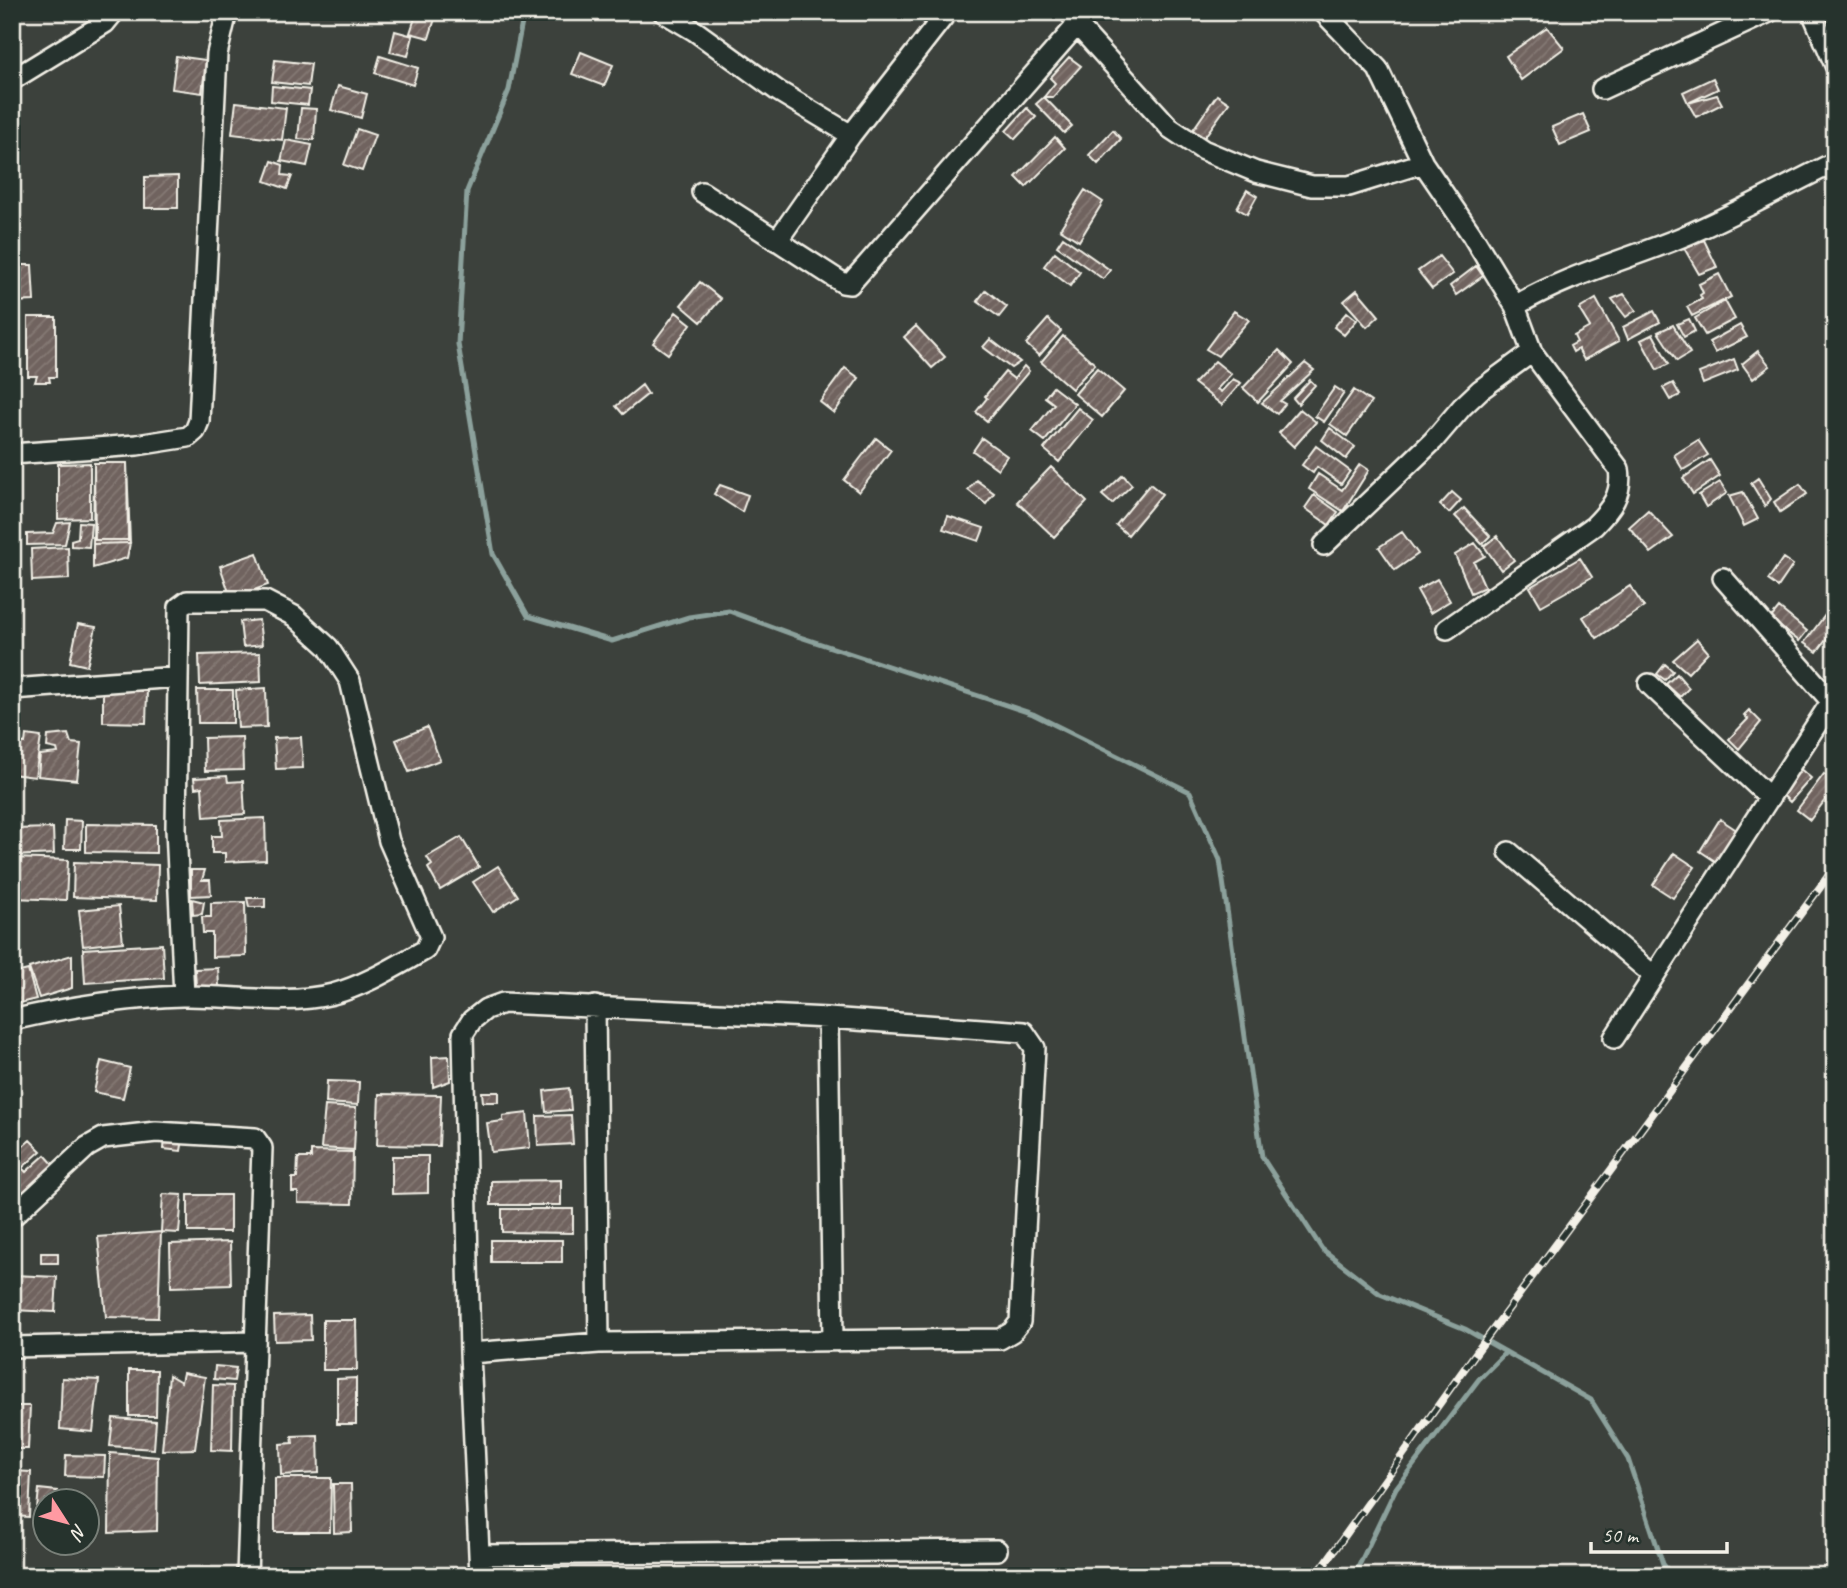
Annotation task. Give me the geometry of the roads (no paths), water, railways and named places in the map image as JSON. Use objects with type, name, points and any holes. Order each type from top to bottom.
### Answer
[{"type":"street","points":[[12,80],[105,23],[114,12]]},
{"type":"street","points":[[12,454],[137,445],[188,437],[194,432],[199,421],[217,54],[227,12]]},
{"type":"street","points":[[663,12],[695,31],[778,91],[851,135]]},
{"type":"street","points":[[777,241],[851,135],[947,12]]},
{"type":"street","points":[[1323,12],[1378,69],[1423,163],[1465,224],[1515,306],[1532,352],[1619,469],[1621,483],[1618,494],[1610,509],[1594,526],[1447,629]]},
{"type":"street","points":[[1602,89],[1769,12]]},
{"type":"street","points":[[1812,12],[1835,65]]},
{"type":"street","points":[[702,192],[843,283],[850,284],[1073,18],[1170,128],[1203,150],[1255,172],[1312,186],[1349,186],[1423,163]]},
{"type":"street","points":[[1515,306],[1578,276],[1684,236],[1835,162]]},
{"type":"street","points":[[1324,545],[1433,442],[1480,390],[1532,352]]},
{"type":"street","points":[[1614,1038],[1833,699],[1723,578]]},
{"type":"street","points":[[12,1020],[119,1001],[184,996],[285,999],[333,994],[379,976],[425,950],[431,937],[389,841],[351,681],[328,647],[294,616],[265,601],[187,601],[179,607],[176,829],[184,996]]},
{"type":"street","points":[[12,689],[178,677]]},
{"type":"street","points":[[1649,684],[1770,798]]},
{"type":"street","points":[[1509,852],[1654,976]]},
{"type":"street","points":[[470,1353],[599,1343],[1000,1339],[1012,1332],[1020,1322],[1035,1048],[1024,1032],[828,1018],[595,1006],[503,1003],[486,1009],[472,1020],[463,1034],[470,1353],[480,1576]]},
{"type":"street","points":[[595,1006],[599,1343]]},
{"type":"street","points":[[828,1018],[833,1339]]},
{"type":"street","points":[[12,1217],[87,1147],[103,1138],[156,1132],[255,1138],[262,1148],[247,1576]]},
{"type":"street","points":[[12,1347],[255,1342]]},
{"type":"street","points":[[480,1555],[997,1550]]},
{"type":"waterway","points":[[524,12],[509,90],[467,191],[458,344],[493,554],[528,616],[612,641],[689,617],[729,611],[1033,714],[1190,792],[1220,860],[1262,1157],[1322,1249],[1380,1294],[1465,1329],[1591,1400],[1628,1459],[1663,1564],[1672,1576]]},
{"type":"waterway","points":[[1354,1576],[1396,1488],[1479,1379],[1506,1352]]},
{"type":"railway","points":[[1316,1576],[1475,1354],[1835,867]]}]
